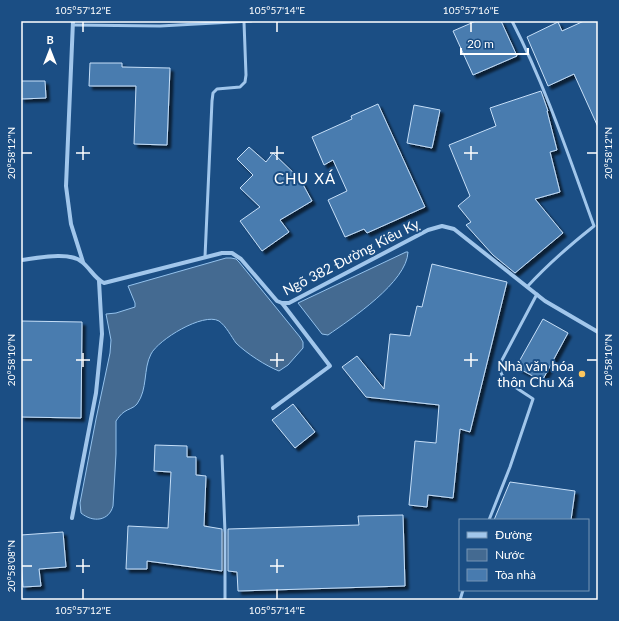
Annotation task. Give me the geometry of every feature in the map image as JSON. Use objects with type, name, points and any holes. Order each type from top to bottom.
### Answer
[{"type":"street","points":[[72,518],[96,393],[102,334],[99,281],[84,262],[71,224],[66,186],[73,23]]},
{"type":"street","name":"Ngõ 382 Đường Kiêu Kỵ","points":[[99,281],[104,283],[111,282],[205,257],[222,253],[232,253],[241,259],[277,302],[289,303],[428,230],[442,226],[454,229],[545,301],[598,332]]},
{"type":"street","points":[[21,260],[68,256],[76,257],[84,262]]},
{"type":"street","points":[[272,408],[330,366],[282,303]]},
{"type":"lane","points":[[73,23],[160,26],[251,21]]},
{"type":"lane","points":[[512,21],[531,57],[594,226],[570,244],[547,265],[527,287]]},
{"type":"lane","points":[[205,257],[213,93],[217,90],[240,87],[245,82],[244,22]]},
{"type":"lane","points":[[489,519],[510,467],[533,399],[507,381],[502,375],[500,369],[501,362],[537,294]]},
{"type":"lane","points":[[222,456],[225,532],[225,600]]},
{"type":"water","points":[[408,252],[405,264],[388,287],[363,310],[328,335],[322,334],[298,303]]},
{"type":"water","points":[[226,258],[236,259],[239,262],[300,337],[303,342],[303,348],[288,365],[279,371],[262,363],[245,351],[236,343],[226,328],[219,321],[212,319],[203,320],[171,335],[155,348],[151,354],[147,366],[143,392],[137,404],[123,413],[116,421],[116,454],[113,506],[111,511],[108,515],[100,519],[86,516],[81,513],[80,503],[110,353],[111,340],[106,314],[116,313],[135,307],[135,303],[128,286]]},
{"type":"building","points":[[476,21],[501,21],[517,56],[473,75],[453,31]]},
{"type":"building","points":[[584,21],[598,21],[598,127],[574,74],[548,86],[527,37],[558,22],[562,31]]},
{"type":"building","points":[[90,63],[122,63],[122,67],[170,68],[167,145],[134,144],[136,86],[89,86]]},
{"type":"building","points":[[21,81],[45,81],[46,98],[21,99]]},
{"type":"building","points":[[541,91],[548,111],[557,150],[550,152],[560,192],[535,199],[563,233],[515,273],[493,255],[466,225],[471,222],[458,206],[470,196],[449,145],[496,126],[490,108]]},
{"type":"building","points":[[378,104],[425,207],[367,233],[364,229],[345,237],[328,200],[347,191],[333,160],[324,165],[312,137],[352,119],[351,116]]},
{"type":"building","points":[[414,105],[440,110],[432,148],[407,143]]},
{"type":"building","points":[[249,147],[266,162],[273,153],[300,179],[312,201],[280,220],[289,232],[262,251],[240,221],[260,207],[240,188],[253,175],[237,159]]},
{"type":"building","points":[[432,264],[507,282],[470,432],[460,429],[453,498],[428,495],[427,507],[409,505],[415,441],[436,443],[439,405],[366,397],[342,367],[357,356],[384,389],[390,334],[410,336],[417,306],[422,307]]},
{"type":"building","points":[[543,319],[568,333],[542,381],[516,367]]},
{"type":"building","points":[[21,321],[82,322],[81,418],[21,417]]},
{"type":"building","points":[[293,404],[315,432],[295,448],[272,420]]},
{"type":"building","points":[[155,445],[187,446],[187,457],[196,457],[196,475],[206,476],[204,526],[222,529],[222,571],[147,561],[147,569],[126,569],[128,526],[168,528],[171,472],[154,471]]},
{"type":"building","points":[[510,482],[575,491],[571,519],[494,519]]},
{"type":"building","points":[[403,515],[405,586],[238,591],[237,572],[228,571],[228,529],[359,525],[358,516]]},
{"type":"building","points":[[63,532],[66,567],[39,569],[41,586],[23,587],[21,535]]},
{"type":"place","name":"Nhà văn hóa thôn Chu Xá","points":[[582,374]]},
{"type":"district","name":"CHU XÁ","points":[[305,179]]}]
